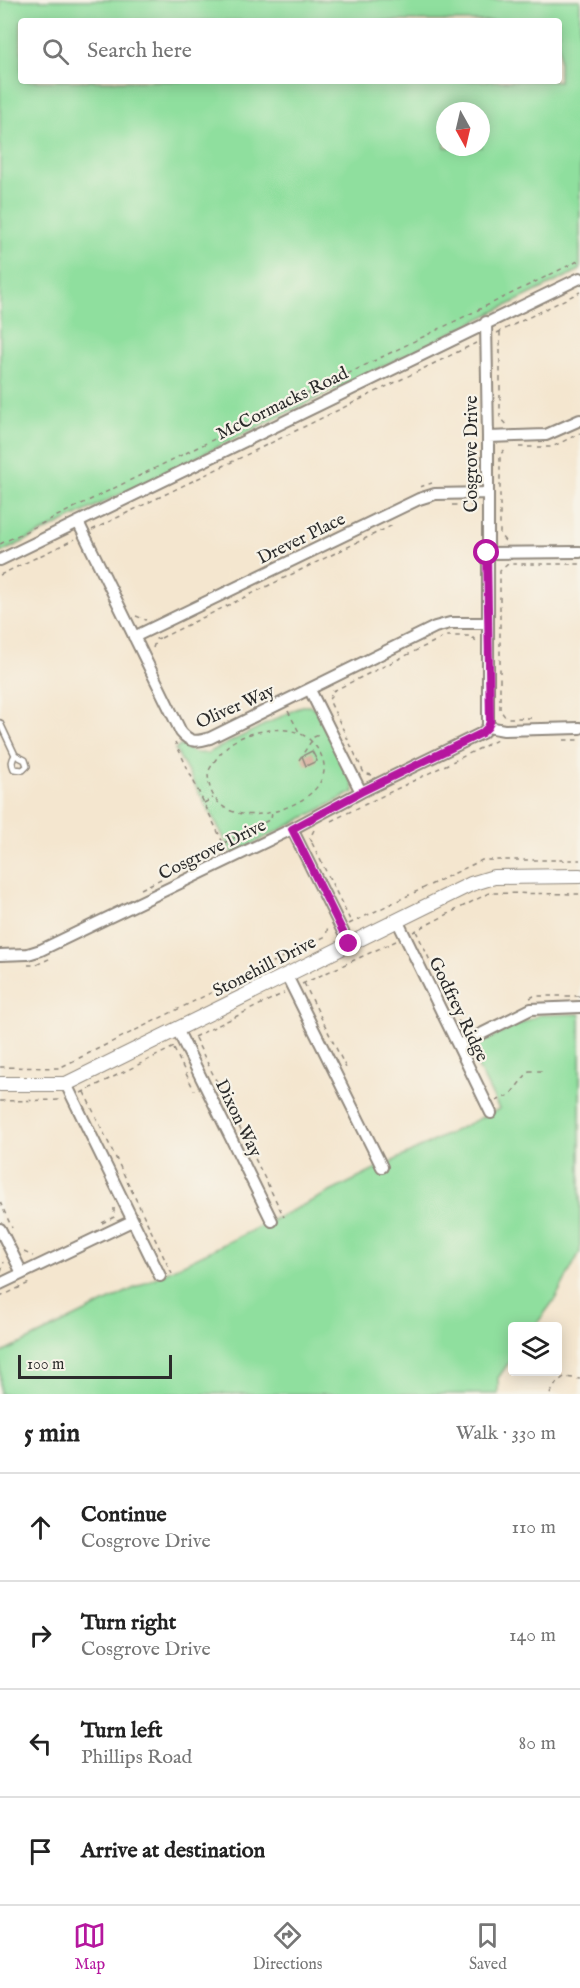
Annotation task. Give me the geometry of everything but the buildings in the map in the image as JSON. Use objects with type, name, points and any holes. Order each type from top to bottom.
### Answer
[{"type":"street","name":"McCormacks Road","points":[[0,560],[580,278]]},
{"type":"street","name":"Cosgrove Drive","points":[[0,955],[28,954],[41,950],[292,829],[361,792],[482,733],[488,727],[490,722],[487,623],[486,322]]},
{"type":"street","points":[[488,437],[546,435],[580,420]]},
{"type":"street","name":"Drever Place","points":[[134,637],[419,499],[435,494],[487,493]]},
{"type":"street","name":"Oliver Way","points":[[78,522],[187,740],[197,742],[210,738],[435,627],[450,623],[487,623]]},
{"type":"street","points":[[487,553],[580,552]]},
{"type":"street","points":[[310,690],[361,792]]},
{"type":"street","points":[[488,727],[504,730],[580,728]]},
{"type":"street","points":[[292,829],[349,944]]},
{"type":"street","name":"Stonehill Drive","points":[[0,1084],[66,1084],[471,884],[494,877],[580,876]]},
{"type":"street","name":"Godfrey Ridge","points":[[397,920],[410,933],[489,1109]]},
{"type":"street","points":[[287,976],[382,1167]]},
{"type":"street","points":[[459,1045],[531,1009],[580,1007]]},
{"type":"street","name":"Dixon Way","points":[[177,1029],[272,1221]]},
{"type":"street","points":[[66,1084],[160,1276]]},
{"type":"street","points":[[0,1284],[132,1221]]},
{"type":"street","points":[[0,1228],[22,1273]]},
{"type":"lane","points":[[0,723],[15,755]]},
{"type":"path","points":[[0,544],[580,260]]},
{"type":"path","points":[[0,575],[580,292]]},
{"type":"path","points":[[500,332],[500,417],[507,426],[511,426]]},
{"type":"path","points":[[471,345],[478,351]]},
{"type":"path","points":[[509,543],[500,535],[500,455],[506,448],[552,447],[580,433]]},
{"type":"path","points":[[417,488],[427,483],[437,483]]},
{"type":"path","points":[[443,505],[471,505],[477,512]]},
{"type":"path","points":[[145,659],[155,654],[152,649],[156,639],[402,520]]},
{"type":"path","points":[[530,718],[506,718],[500,710],[500,571],[508,564],[580,564]]},
{"type":"path","points":[[132,607],[137,617],[146,620],[151,618],[161,638]]},
{"type":"path","points":[[466,623],[466,636]]},
{"type":"path","points":[[391,792],[380,772],[374,775],[364,773],[329,700],[333,691],[446,636],[471,636],[478,643]]},
{"type":"path","points":[[283,702],[300,735]]},
{"type":"path","points":[[279,730],[300,735],[311,742],[325,771],[321,781],[303,801],[261,815],[232,811],[223,807],[214,798],[208,785],[208,772],[214,761],[230,744],[255,733],[279,730]]},
{"type":"path","points":[[299,760],[314,737],[330,730]]},
{"type":"path","points":[[137,891],[225,847],[173,737]]},
{"type":"path","points":[[323,825],[497,740]]},
{"type":"path","points":[[555,740],[580,740]]},
{"type":"path","points":[[204,802],[214,798]]},
{"type":"path","points":[[224,843],[271,819],[272,812]]},
{"type":"path","points":[[312,842],[310,838],[313,830]]},
{"type":"path","points":[[304,983],[489,893],[580,894]]},
{"type":"path","points":[[0,1067],[59,1068],[326,936],[329,927]]},
{"type":"path","points":[[410,933],[460,1024],[471,1028]]},
{"type":"path","points":[[24,965],[36,965],[57,955]]},
{"type":"path","points":[[283,994],[194,1037],[284,1217]]},
{"type":"path","points":[[524,1001],[534,996],[580,996]]},
{"type":"path","points":[[172,1274],[84,1092],[173,1048]]},
{"type":"path","points":[[489,1109],[510,1095],[529,1071],[546,1071]]},
{"type":"path","points":[[0,1101],[62,1101]]},
{"type":"path","points":[[0,1202],[13,1230]]},
{"type":"path","points":[[101,1223],[114,1217],[114,1207]]},
{"type":"path","points":[[22,1249],[33,1256]]},
{"type":"path","points":[[0,1272],[4,1260]]},
{"type":"path","points":[[0,1297],[37,1279]]},
{"type":"path","points":[[550,1394],[556,1382],[564,1377],[580,1379]]},
{"type":"green space","points":[[0,0],[580,0],[580,270],[0,553]]},
{"type":"green space","points":[[302,706],[315,708],[353,784],[354,792],[233,854],[175,749],[182,745],[194,752],[208,753]]},
{"type":"green space","points":[[580,1014],[580,1252],[555,1299],[538,1322],[508,1322],[508,1364],[498,1378],[498,1394],[0,1394],[0,1354],[499,1109],[472,1055],[475,1046],[539,1015]]},
{"type":"route","points":[[349,944],[292,829],[361,792],[482,733],[488,727],[490,722],[487,553]]}]
